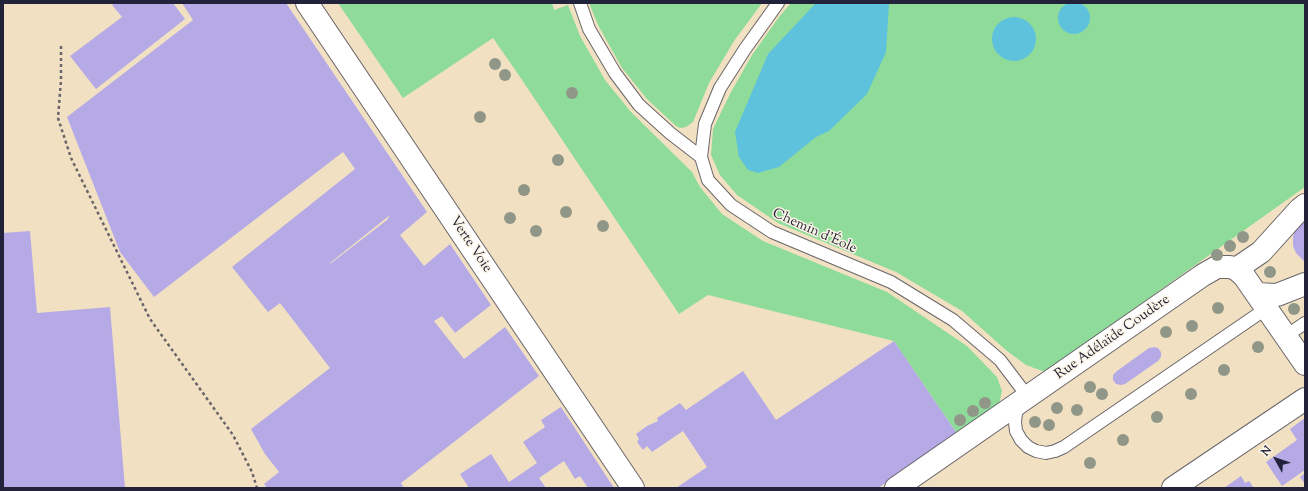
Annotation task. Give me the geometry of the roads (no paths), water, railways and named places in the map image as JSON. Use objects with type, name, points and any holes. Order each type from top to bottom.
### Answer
[{"type":"street","name":"Verte Voie","points":[[306,3],[633,488]]},
{"type":"street","points":[[1305,205],[1261,252],[1236,269],[1244,276],[1305,364]]},
{"type":"street","name":"Rue Adélaïde Coudère","points":[[896,488],[1203,275],[1217,267],[1225,266],[1236,269]]},
{"type":"street","points":[[1262,301],[1268,296],[1277,295],[1305,284]]},
{"type":"street","points":[[1173,488],[1305,399]]},
{"type":"lane","points":[[580,3],[589,29],[615,73],[639,105],[670,133],[701,157]]},
{"type":"lane","name":"Chemin d'Éole","points":[[778,3],[745,49],[720,88],[705,124],[701,157],[708,180],[731,205],[772,232],[891,282],[953,320],[1000,360],[1028,397]]},
{"type":"lane","points":[[1028,397],[1021,404],[1016,413],[1016,432],[1028,447],[1036,451],[1046,453],[1055,451],[1064,447],[1262,301]]},
{"type":"lane","points":[[1286,336],[1305,323]]},
{"type":"water","points":[[1071,2],[1077,2],[1087,9],[1090,18],[1089,24],[1083,31],[1077,34],[1071,34],[1061,27],[1058,21],[1058,15],[1065,5]]},
{"type":"water","points":[[816,3],[889,3],[886,52],[867,94],[829,131],[816,137],[779,167],[758,173],[748,170],[739,157],[735,132],[768,54]]},
{"type":"water","points":[[1014,17],[1026,21],[1032,27],[1036,39],[1032,51],[1026,57],[1014,61],[1002,57],[996,51],[992,39],[996,27],[1002,21]]}]
